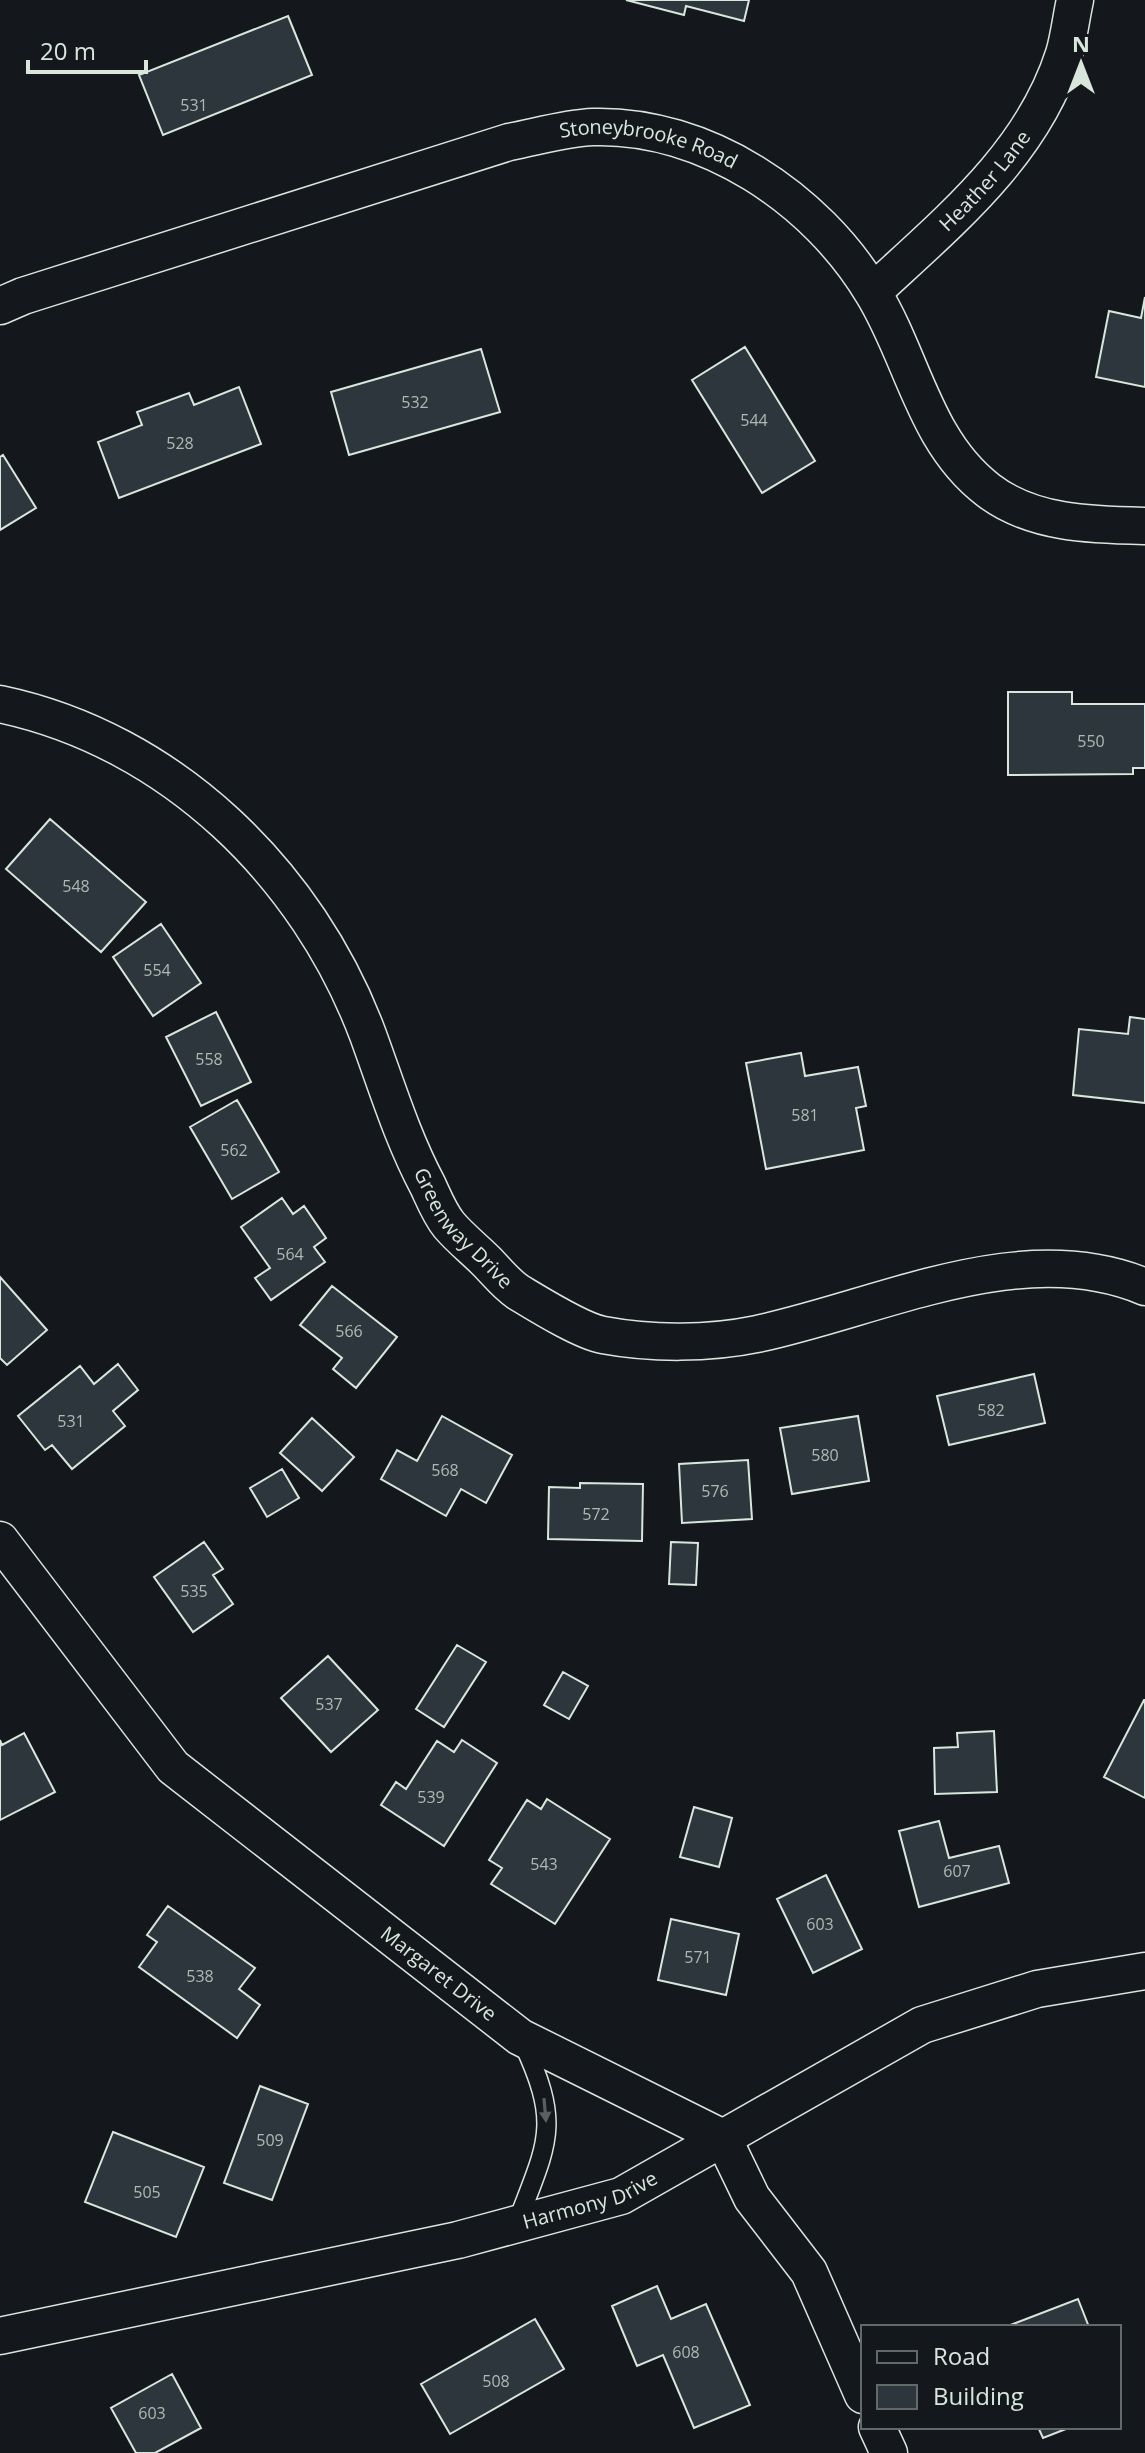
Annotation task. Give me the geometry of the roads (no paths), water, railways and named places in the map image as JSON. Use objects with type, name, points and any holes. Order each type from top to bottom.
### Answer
[{"type":"street","name":"Heather Lane","points":[[873,292],[979,193],[1029,129],[1063,55],[1075,0]]},
{"type":"street","name":"Stoneybrooke Road","points":[[0,306],[509,142],[593,127],[677,137],[755,171],[820,225],[873,292],[933,423],[957,463],[989,491],[1023,510],[1062,521],[1145,526]]},
{"type":"street","name":"Greenway Drive","points":[[0,704],[36,712],[138,756],[227,822],[301,904],[339,967],[367,1033],[403,1137],[447,1222],[514,1290],[599,1335],[673,1342],[754,1335],[997,1271],[1077,1269],[1119,1276],[1145,1287]]},
{"type":"street","name":"Margaret Drive","points":[[0,1540],[173,1767],[520,2037],[723,2138]]},
{"type":"street","name":"Harmony Drive","points":[[0,2336],[458,2240],[621,2196],[922,2025],[1037,1989],[1145,1971]]},
{"type":"street","points":[[723,2138],[752,2198],[809,2272],[861,2390]]},
{"type":"street","points":[[878,2429],[889,2453]]},
{"type":"lane","points":[[517,2224],[546,2151],[543,2085],[520,2037]]}]
